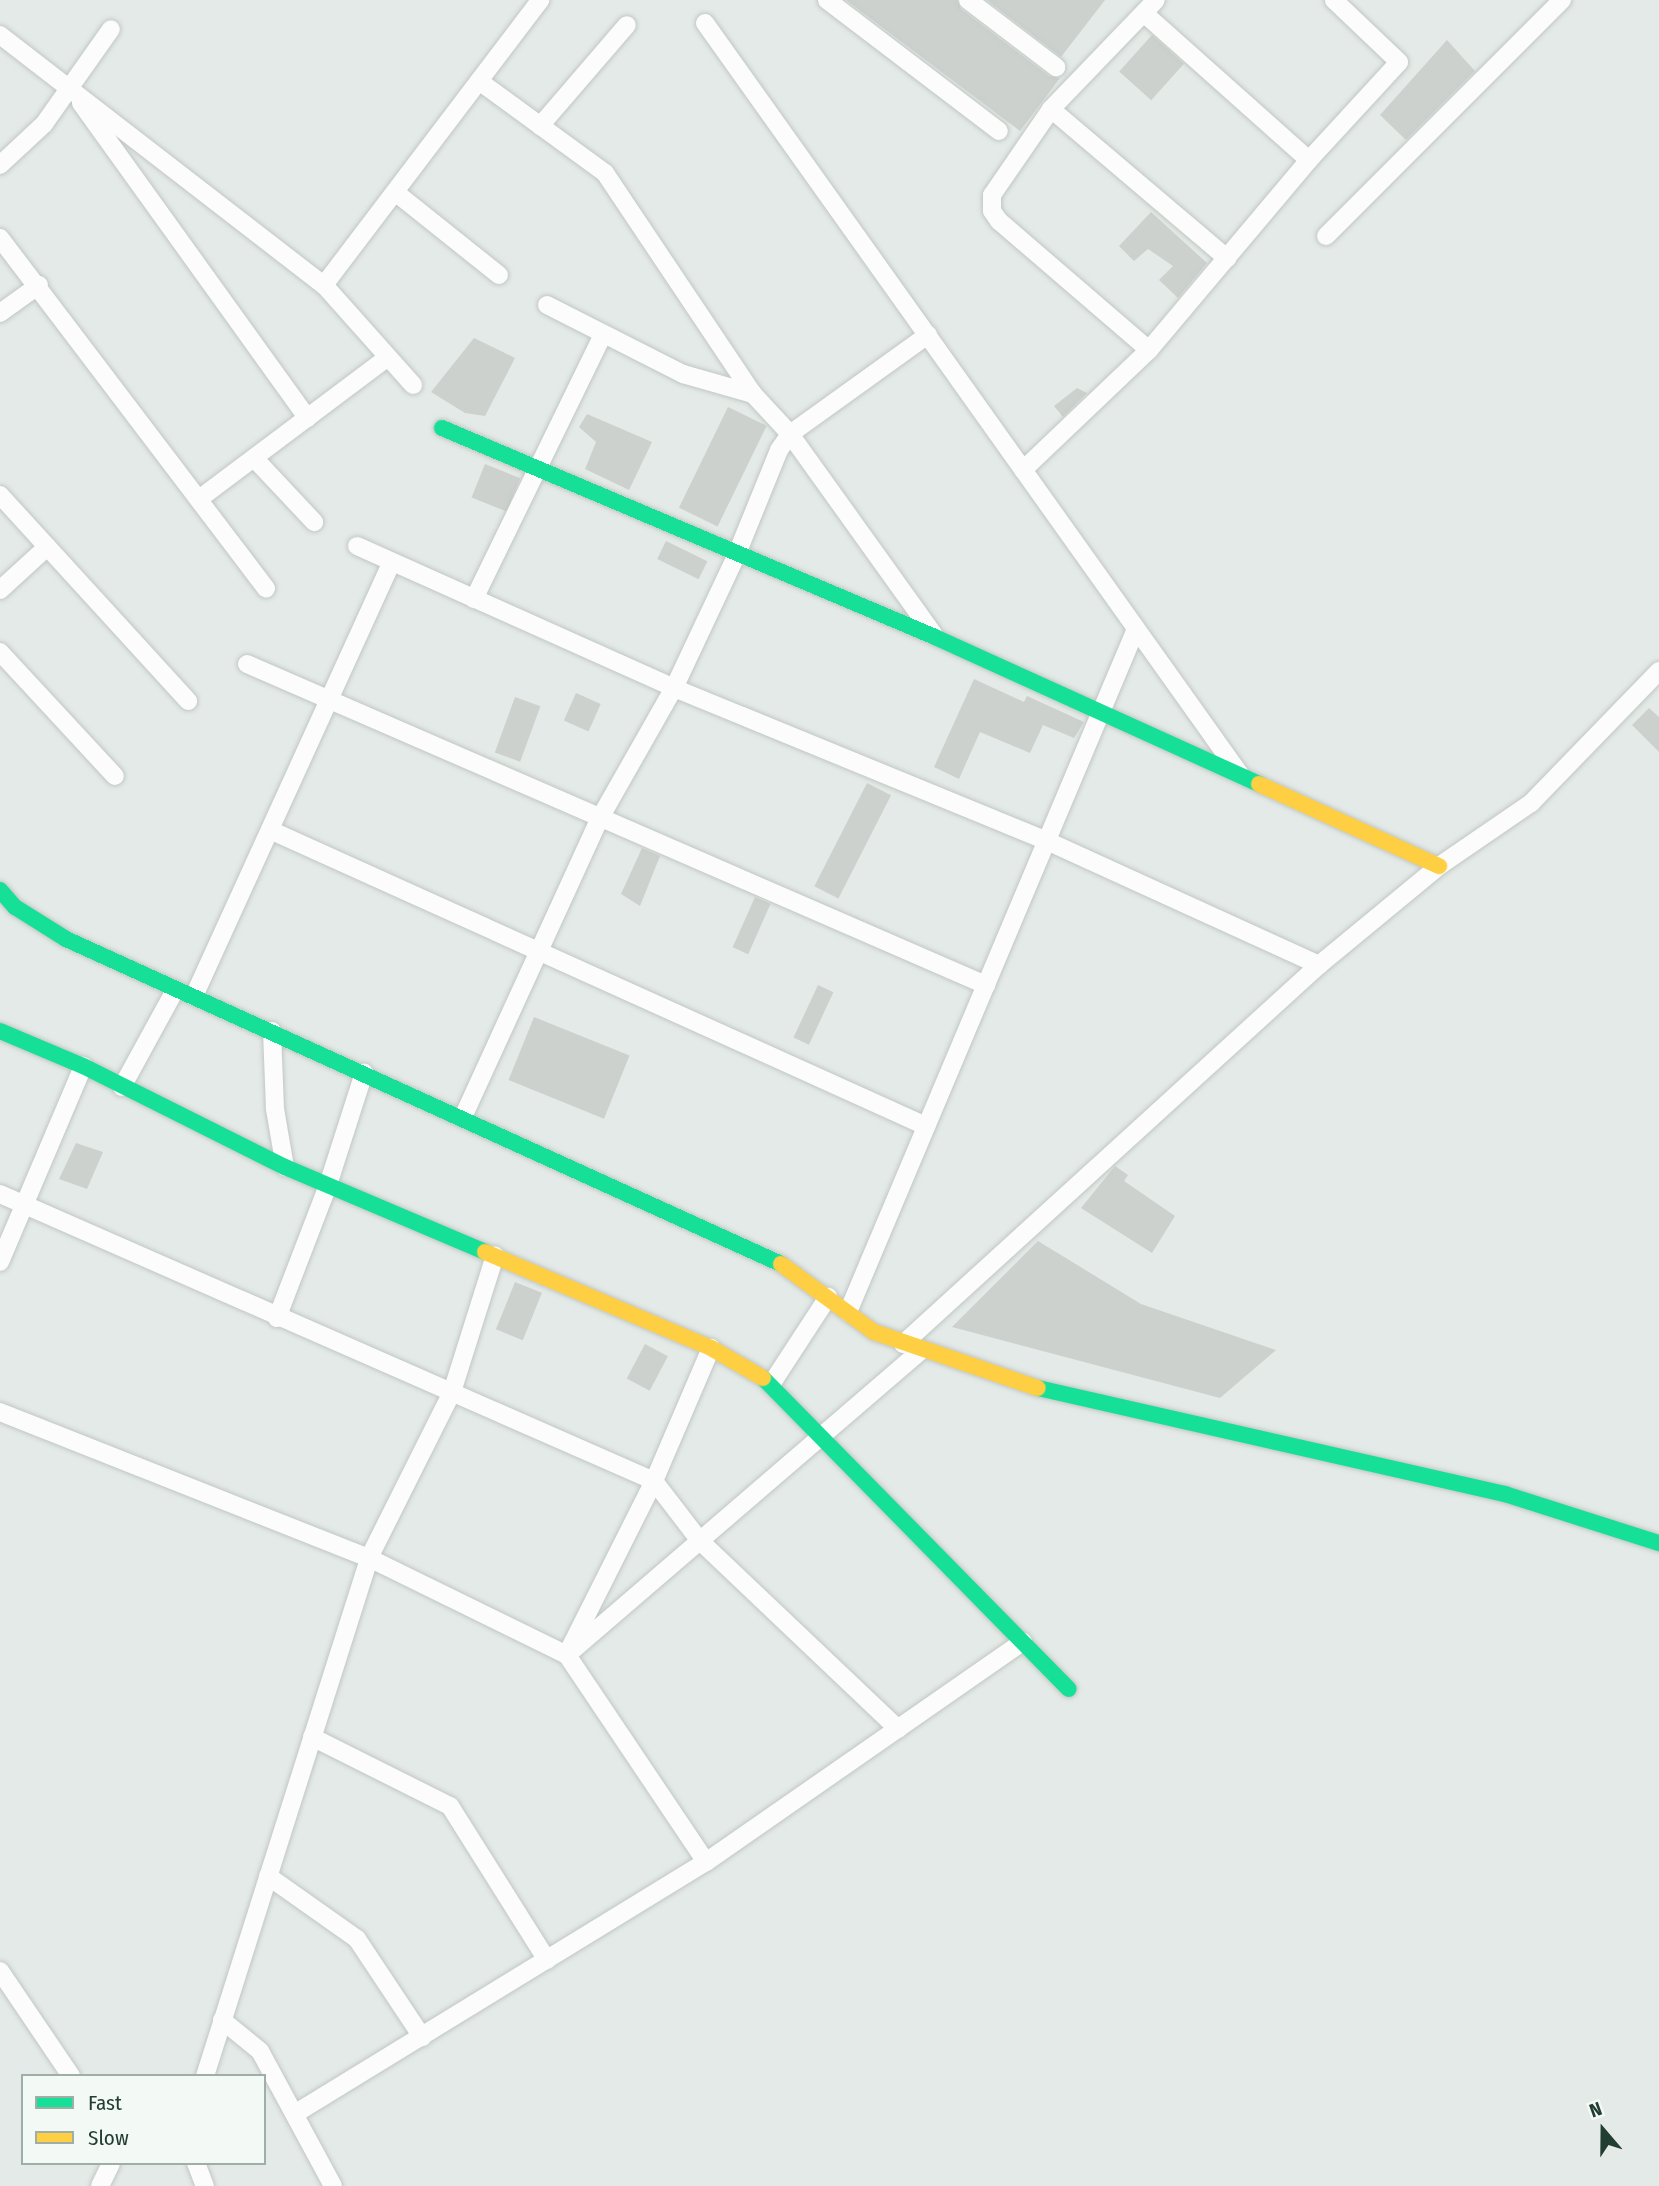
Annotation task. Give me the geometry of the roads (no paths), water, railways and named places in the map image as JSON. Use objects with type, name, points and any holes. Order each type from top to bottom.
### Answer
[{"type":"street","points":[[324,285],[540,0]]},
{"type":"street","points":[[827,0],[999,131]]},
{"type":"street","points":[[968,0],[1056,67]]},
{"type":"street","points":[[1023,470],[1149,350],[1309,160],[1399,62],[1334,0]]},
{"type":"street","points":[[1326,236],[1562,0]]},
{"type":"street","points":[[1149,350],[992,211],[992,195],[1051,109],[1151,8],[1309,160]]},
{"type":"street","points":[[705,23],[1240,775]]},
{"type":"street","points":[[540,126],[627,25]]},
{"type":"street","points":[[0,165],[30,139],[111,29]]},
{"type":"street","points":[[0,35],[324,285],[413,385]]},
{"type":"street","points":[[479,81],[605,173],[753,394],[790,434],[935,637]]},
{"type":"street","points":[[69,86],[307,418]]},
{"type":"street","points":[[1051,109],[1227,258]]},
{"type":"street","points":[[395,192],[499,275]]},
{"type":"street","points":[[0,238],[39,285],[266,589]]},
{"type":"street","points":[[0,313],[39,285]]},
{"type":"street","points":[[547,305],[683,374],[753,394]]},
{"type":"street","points":[[474,599],[603,335]]},
{"type":"street","points":[[463,1117],[600,818],[674,688],[790,434],[928,335]]},
{"type":"street","points":[[199,499],[388,357]]},
{"type":"street","points":[[442,428],[540,468],[736,556],[935,637],[1439,866]]},
{"type":"street","points":[[254,458],[314,522]]},
{"type":"street","points":[[0,495],[188,701]]},
{"type":"street","points":[[357,546],[391,564],[674,688],[1047,841],[1319,965]]},
{"type":"street","points":[[0,590],[47,547]]},
{"type":"street","points":[[194,996],[391,564]]},
{"type":"street","points":[[848,1312],[1136,629]]},
{"type":"street","points":[[0,652],[115,776]]},
{"type":"street","points":[[247,664],[986,985]]},
{"type":"street","points":[[903,1344],[1319,965],[1439,866],[1531,803],[1659,671]]},
{"type":"street","points":[[270,830],[926,1126]]},
{"type":"street","points":[[0,890],[15,907],[66,939],[463,1117],[791,1269],[874,1332],[920,1351],[1076,1401],[1505,1494],[1659,1543]]},
{"type":"street","points":[[122,1087],[175,990]]},
{"type":"street","points":[[0,1031],[83,1066],[285,1167],[711,1348],[772,1383],[1069,1689]]},
{"type":"street","points":[[272,1031],[275,1109],[285,1167]]},
{"type":"street","points":[[0,1262],[83,1066]]},
{"type":"street","points":[[277,1318],[328,1185],[364,1073]]},
{"type":"street","points":[[0,1194],[277,1318],[654,1481],[700,1541],[898,1729]]},
{"type":"street","points":[[206,2074],[371,1559],[452,1392],[495,1256]]},
{"type":"street","points":[[772,1383],[828,1297]]},
{"type":"street","points":[[567,1655],[654,1481],[711,1348]]},
{"type":"street","points":[[567,1655],[920,1351]]},
{"type":"street","points":[[0,1412],[371,1559],[567,1655],[706,1863]]},
{"type":"street","points":[[296,2113],[706,1863],[1023,1642]]},
{"type":"street","points":[[312,1737],[450,1806],[547,1960]]},
{"type":"street","points":[[268,1877],[357,1939],[422,2037]]},
{"type":"street","points":[[0,1971],[70,2074]]},
{"type":"street","points":[[222,2020],[260,2051],[296,2113],[333,2186]]},
{"type":"street","points":[[100,2186],[110,2165]]},
{"type":"street","points":[[197,2165],[205,2186]]}]
